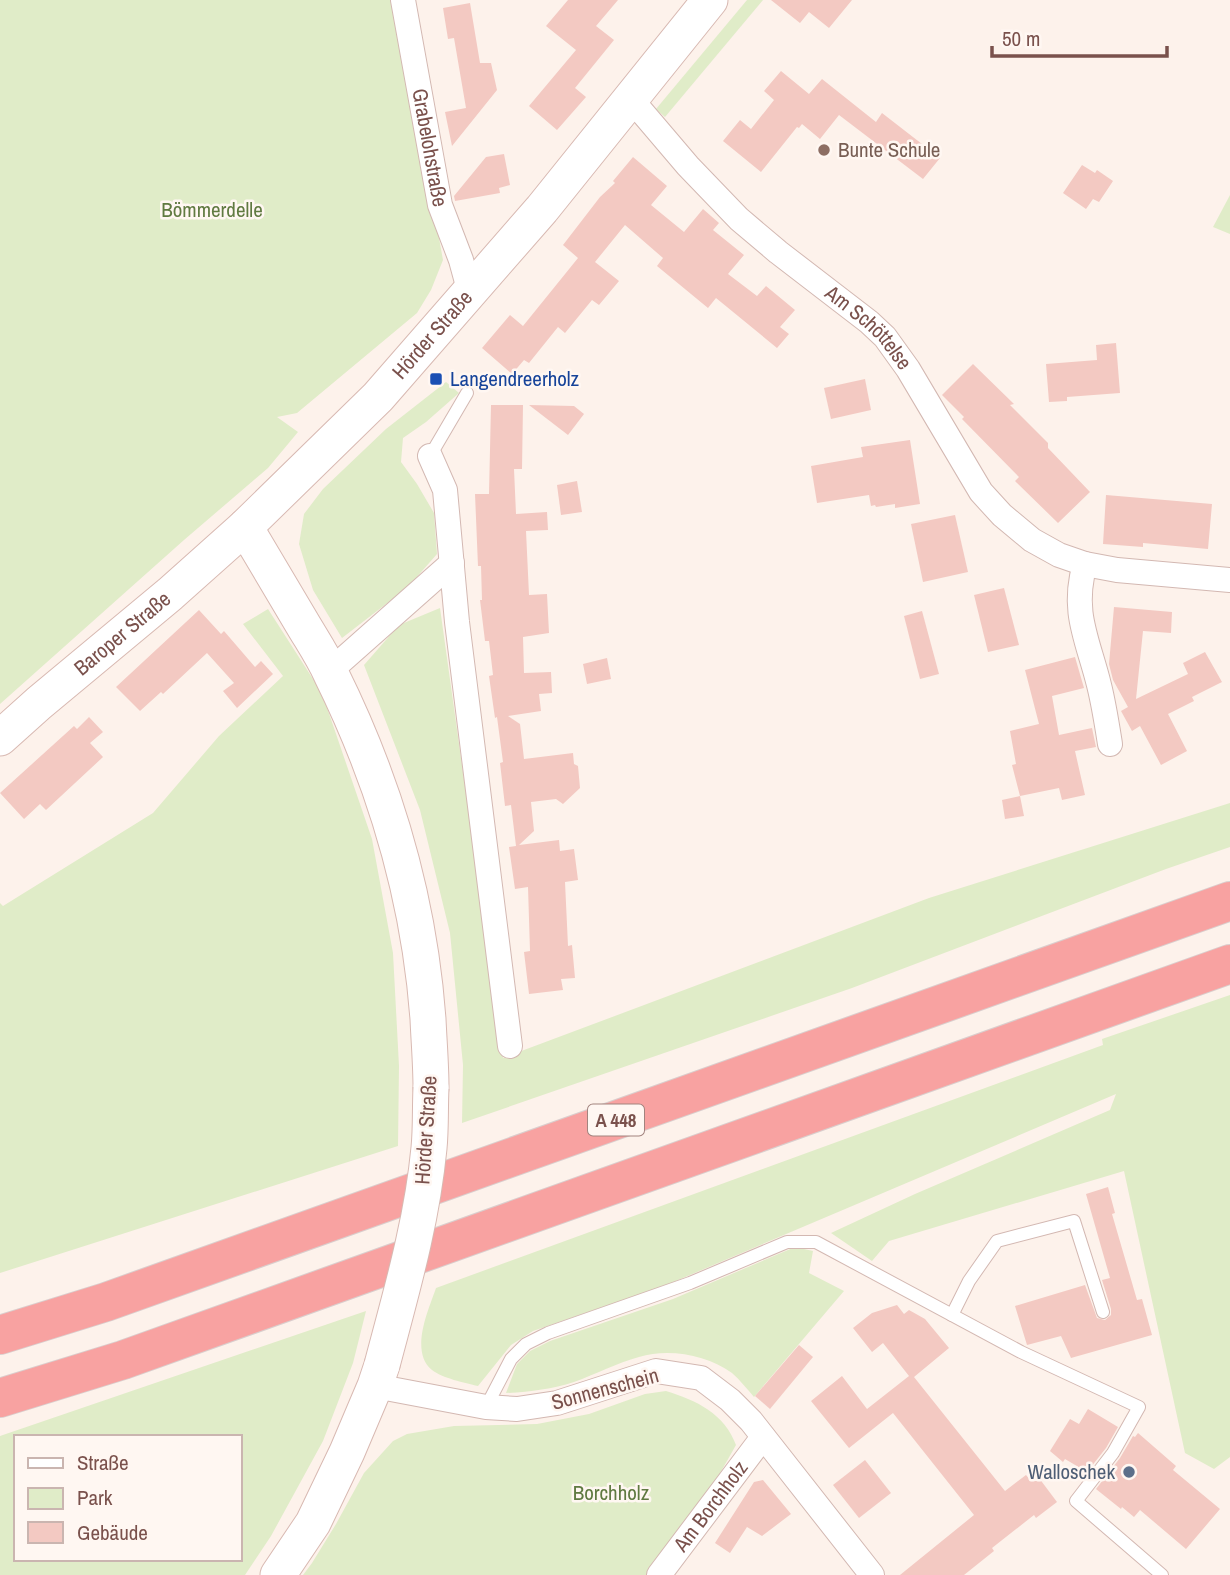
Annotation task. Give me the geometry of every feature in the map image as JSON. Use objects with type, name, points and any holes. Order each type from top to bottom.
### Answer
[{"type":"highway","name":"A 448","points":[[0,1335],[145,1288],[1230,901]]},
{"type":"highway","points":[[0,1398],[124,1360],[1230,964]]},
{"type":"main road","name":"Hörder Straße","points":[[278,1575],[313,1523],[347,1452],[378,1375],[411,1255],[422,1198],[429,1147],[431,1088],[425,987],[415,919],[402,858],[386,806],[361,738],[330,671],[245,527],[378,397],[470,293],[542,209],[710,0]]},
{"type":"main road","name":"Baroper Straße","points":[[0,738],[245,527]]},
{"type":"street","name":"Grabelohstraße","points":[[403,0],[440,205],[461,260],[470,293]]},
{"type":"street","name":"Am Schöttelse","points":[[631,99],[695,174],[738,219],[886,337],[981,492],[1002,515],[1039,544],[1059,555],[1085,564],[1117,570],[1230,580]]},
{"type":"street","points":[[430,456],[445,490],[457,622],[510,1046]]},
{"type":"street","points":[[330,671],[452,563]]},
{"type":"street","points":[[1085,564],[1080,582],[1080,620],[1100,687],[1110,744]]},
{"type":"street","name":"Sonnenschein","points":[[378,1375],[486,1407],[517,1409],[557,1403],[656,1371],[701,1378],[730,1400],[751,1421],[872,1575]]},
{"type":"street","name":"Am Borchholz","points":[[659,1575],[763,1437]]},
{"type":"lane","points":[[430,456],[467,393]]},
{"type":"lane","points":[[952,1315],[969,1282],[996,1241],[1074,1221],[1103,1312]]},
{"type":"lane","points":[[486,1407],[511,1359],[526,1344],[548,1333],[690,1283],[787,1242],[816,1242],[1021,1352],[1139,1407],[1113,1452],[1076,1501],[1162,1575]]},
{"type":"green space","name":"Bömmerdelle","points":[[0,0],[396,0],[443,260],[431,290],[417,313],[297,413],[277,417],[298,432],[268,468],[0,704]]},
{"type":"green space","points":[[747,0],[763,0],[665,117],[656,109]]},
{"type":"green space","points":[[1230,195],[1230,234],[1213,227]]},
{"type":"green space","points":[[446,382],[459,393],[403,438],[401,462],[434,513],[437,554],[408,587],[342,638],[313,590],[299,544],[304,514],[323,489],[386,429]]},
{"type":"green space","points":[[440,608],[503,1058],[929,898],[1230,803],[1230,847],[852,988],[462,1123],[463,1065],[450,933],[420,810],[364,665],[399,625]]},
{"type":"green space","points":[[268,609],[322,693],[372,839],[393,953],[399,1066],[398,1146],[0,1273],[0,903],[3,906],[153,813],[219,736],[283,676],[243,624]]},
{"type":"green space","points":[[1230,995],[1230,1457],[1214,1469],[1185,1453],[1124,1171],[889,1241],[872,1261],[831,1233],[1110,1110],[1116,1094],[664,1286],[533,1331],[511,1345],[478,1386],[442,1375],[432,1370],[425,1362],[421,1341],[436,1288],[1103,1045],[1102,1039]]},
{"type":"green space","points":[[795,1247],[813,1251],[809,1273],[844,1291],[754,1397],[732,1373],[722,1367],[675,1353],[639,1357],[557,1387],[506,1393],[517,1364],[530,1351],[550,1341],[673,1299]]},
{"type":"green space","points":[[366,1311],[353,1363],[323,1441],[271,1536],[245,1575],[0,1575],[0,1436]]},
{"type":"green space","name":"Borchholz","points":[[666,1391],[708,1410],[725,1425],[736,1445],[693,1521],[650,1575],[303,1575],[336,1524],[364,1473],[393,1441],[407,1434],[454,1426],[537,1424],[589,1414],[645,1394]]},
{"type":"building","points":[[568,0],[618,0],[596,26],[614,40],[575,88],[586,97],[557,130],[529,106],[576,50],[546,26]]},
{"type":"building","points":[[771,0],[852,0],[829,28],[809,12],[800,23]]},
{"type":"building","points":[[470,3],[480,63],[491,63],[497,90],[452,146],[445,112],[466,108],[454,38],[448,39],[443,8]]},
{"type":"building","points":[[781,71],[809,94],[822,79],[876,122],[882,113],[940,158],[923,179],[839,115],[820,139],[802,124],[797,127],[761,172],[723,141],[740,120],[751,129],[774,100],[764,91]]},
{"type":"building","points":[[504,154],[510,185],[499,188],[500,193],[455,201],[454,196],[486,157]]},
{"type":"building","points":[[633,157],[667,186],[651,205],[684,232],[703,209],[719,223],[713,230],[744,255],[728,274],[757,296],[766,286],[795,310],[780,327],[789,334],[777,348],[716,298],[708,308],[657,266],[663,258],[625,225],[595,262],[619,281],[599,305],[592,300],[565,333],[558,327],[529,363],[524,360],[512,374],[482,348],[510,315],[523,326],[578,258],[563,245]]},
{"type":"building","points":[[1082,165],[1095,173],[1097,170],[1113,181],[1099,202],[1093,199],[1086,209],[1063,193]]},
{"type":"building","points":[[1116,343],[1120,393],[1067,397],[1067,401],[1049,402],[1046,364],[1097,360],[1096,345]]},
{"type":"building","points":[[973,364],[1014,404],[1010,405],[1048,443],[1048,448],[1090,492],[1058,523],[1015,481],[1019,477],[942,395]]},
{"type":"building","points":[[865,379],[871,410],[831,419],[824,388]]},
{"type":"building","points":[[491,405],[523,405],[522,469],[514,469],[516,514],[547,512],[548,530],[526,531],[529,595],[547,594],[549,633],[523,637],[524,673],[551,672],[552,693],[539,694],[541,711],[508,716],[520,724],[524,759],[573,753],[574,764],[578,766],[580,788],[563,804],[556,799],[531,802],[534,831],[519,845],[559,840],[560,851],[574,849],[578,880],[565,882],[568,946],[572,945],[575,978],[561,979],[563,990],[529,994],[524,952],[530,951],[528,887],[515,889],[509,847],[516,846],[511,805],[505,806],[500,763],[503,762],[489,676],[493,675],[489,641],[485,641],[480,600],[481,566],[478,566],[475,494],[489,494]]},
{"type":"building","points":[[529,405],[574,406],[584,414],[568,435]]},
{"type":"building","points":[[910,440],[920,504],[895,508],[895,504],[876,507],[871,506],[869,495],[817,503],[811,466],[863,457],[861,447]]},
{"type":"building","points":[[577,481],[582,512],[561,515],[557,485]]},
{"type":"building","points":[[1106,495],[1212,504],[1208,549],[1143,543],[1143,547],[1103,544]]},
{"type":"building","points":[[955,515],[968,572],[923,582],[911,524]]},
{"type":"building","points":[[1004,588],[1019,645],[988,652],[974,595]]},
{"type":"building","points":[[1114,607],[1172,612],[1171,633],[1143,631],[1136,699],[1188,674],[1183,663],[1205,652],[1222,682],[1192,697],[1194,701],[1168,714],[1187,751],[1161,765],[1140,726],[1132,731],[1121,711],[1128,707],[1113,680],[1109,664]]},
{"type":"building","points":[[199,610],[221,634],[224,631],[255,667],[261,661],[273,674],[237,708],[223,691],[234,683],[207,653],[163,694],[161,692],[140,711],[116,687]]},
{"type":"building","points":[[922,611],[939,674],[920,679],[904,616]]},
{"type":"building","points":[[1075,657],[1084,688],[1052,696],[1059,735],[1092,728],[1096,747],[1075,751],[1085,795],[1062,800],[1059,788],[1020,796],[1012,765],[1016,764],[1010,731],[1039,724],[1025,670]]},
{"type":"building","points":[[607,658],[611,679],[587,684],[583,664]]},
{"type":"building","points":[[89,717],[103,732],[90,743],[103,757],[46,810],[40,804],[24,819],[0,793],[74,726],[77,729]]},
{"type":"building","points":[[1020,796],[1024,816],[1005,819],[1002,800]]},
{"type":"building","points":[[1108,1187],[1115,1213],[1112,1214],[1137,1300],[1142,1299],[1152,1335],[1071,1358],[1061,1336],[1027,1345],[1015,1306],[1085,1285],[1097,1318],[1105,1320],[1111,1315],[1102,1280],[1110,1278],[1086,1194]]},
{"type":"building","points":[[897,1305],[904,1314],[909,1310],[925,1319],[949,1348],[914,1377],[1005,1491],[1026,1475],[1031,1481],[1036,1474],[1057,1502],[1036,1518],[1034,1515],[992,1548],[994,1551],[964,1575],[900,1575],[974,1515],[893,1413],[849,1448],[811,1401],[842,1376],[867,1409],[909,1376],[883,1343],[872,1352],[853,1328],[872,1313]]},
{"type":"building","points":[[799,1345],[813,1357],[770,1409],[755,1396]]},
{"type":"building","points":[[1088,1409],[1118,1427],[1087,1472],[1065,1459],[1063,1462],[1050,1451],[1070,1419],[1079,1424]]},
{"type":"building","points":[[1138,1433],[1176,1466],[1173,1470],[1220,1509],[1186,1549],[1140,1510],[1134,1517],[1096,1489],[1133,1436]]},
{"type":"building","points":[[865,1460],[891,1493],[859,1518],[833,1485]]},
{"type":"building","points":[[763,1480],[791,1514],[762,1536],[747,1527],[730,1553],[715,1543],[754,1482]]},
{"type":"place","name":"Bunte Schule","points":[[824,150]]},
{"type":"place","name":"Langendreerholz","points":[[436,379]]},
{"type":"place","name":"Walloschek","points":[[1129,1472]]}]
